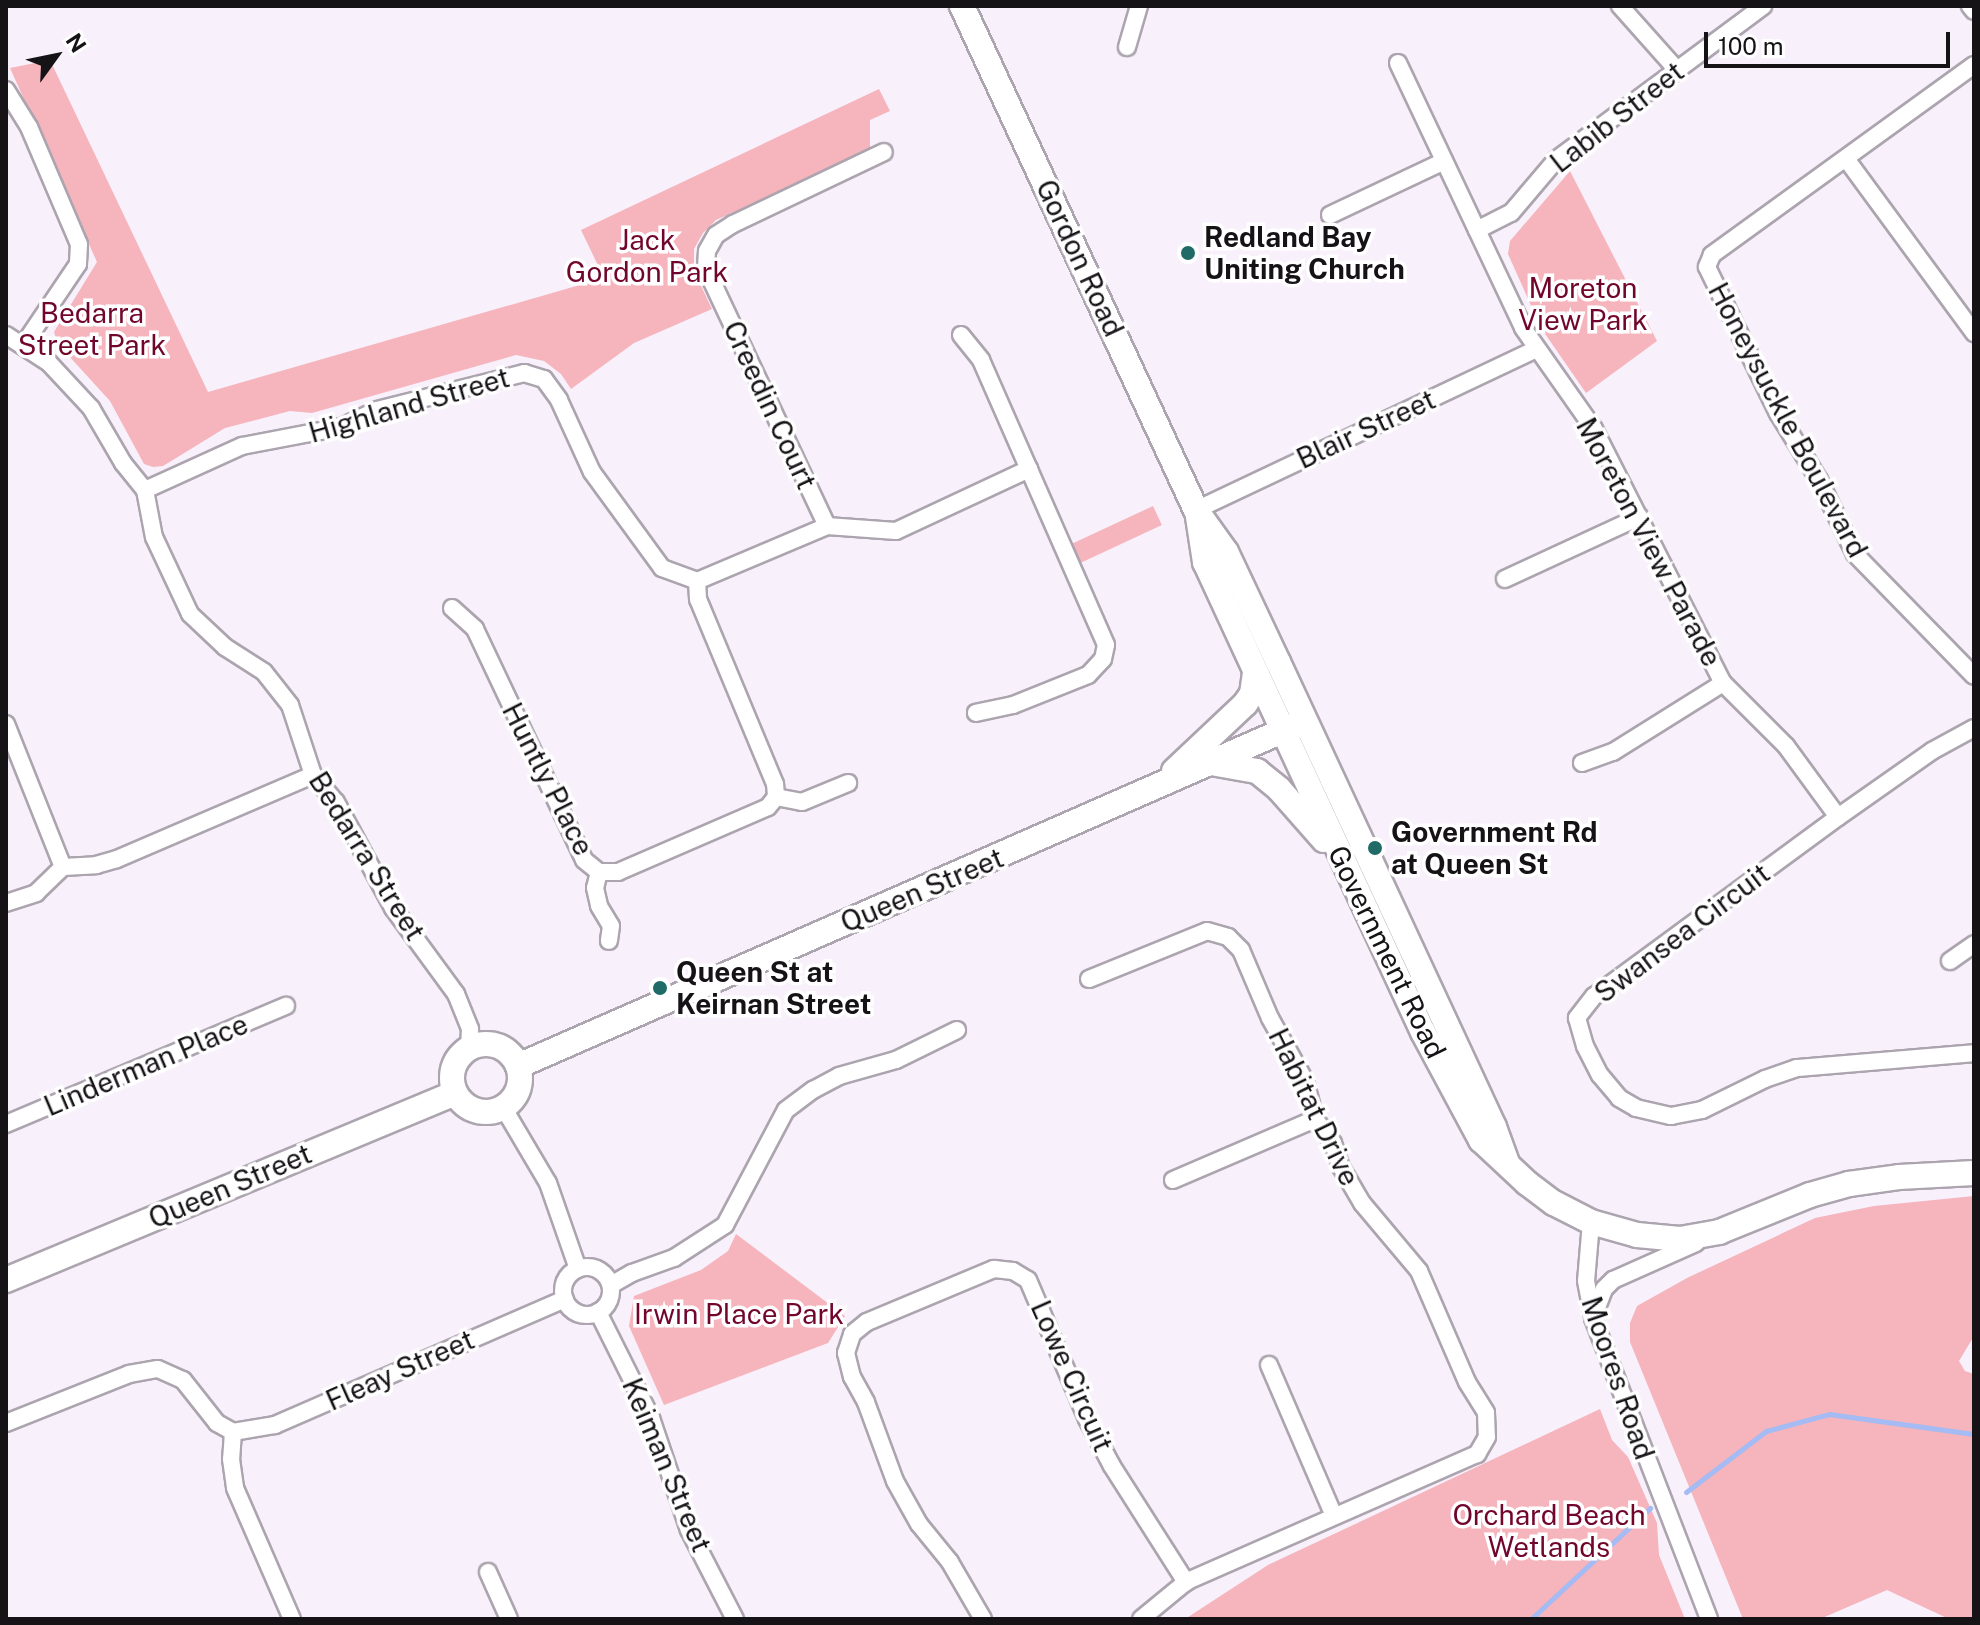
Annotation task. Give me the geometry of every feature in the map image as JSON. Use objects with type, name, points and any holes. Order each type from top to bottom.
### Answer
[{"type":"street","name":"Gordon Road","points":[[962,6],[1196,510],[1226,552],[1294,726]]},
{"type":"street","points":[[1127,47],[1139,6]]},
{"type":"street","points":[[1620,6],[1677,70]]},
{"type":"street","name":"Labib Street","points":[[1477,230],[1511,213],[1556,160],[1763,6]]},
{"type":"street","points":[[1970,6],[1974,11]]},
{"type":"street","name":"Moreton View Parade","points":[[1398,63],[1536,349],[1594,429],[1723,683],[1786,746],[1838,817]]},
{"type":"street","name":"Honeysuckle Boulevard","points":[[1974,65],[1712,255],[1707,267],[1778,413],[1819,480],[1855,554],[1974,676]]},
{"type":"street","points":[[6,90],[29,127],[79,244],[78,264],[24,344]]},
{"type":"street","name":"Creedin Court","points":[[827,526],[706,269],[707,251],[716,235],[733,224],[884,152]]},
{"type":"street","points":[[1847,160],[1974,333]]},
{"type":"street","points":[[1330,215],[1444,161]]},
{"type":"street","name":"Bedarra Street","points":[[6,335],[24,344],[71,383],[145,490],[154,537],[178,596],[190,614],[210,634],[276,685],[290,705],[313,775],[336,802],[393,908],[456,994],[470,1029],[469,1048]]},
{"type":"street","points":[[961,335],[981,360],[1106,645],[1103,659],[1088,675],[1013,705],[976,713]]},
{"type":"street","name":"Blair Street","points":[[1196,510],[1536,349]]},
{"type":"street","name":"Highland Street","points":[[145,490],[242,446],[342,427],[377,410],[524,373],[544,379],[559,400],[592,472],[662,568],[697,581]]},
{"type":"street","points":[[848,783],[802,802],[776,797],[775,784],[698,599],[697,581],[827,526],[896,531],[1029,469]]},
{"type":"street","name":"Gordon Road","points":[[1196,510],[1205,562],[1255,672],[1294,726]]},
{"type":"street","points":[[1505,579],[1639,517]]},
{"type":"street","name":"Huntly Place","points":[[452,608],[475,629],[584,860],[599,872],[618,872],[768,807],[776,797]]},
{"type":"street","name":"Queen Street","points":[[1151,790],[1198,752],[1245,704],[1252,694],[1255,672]]},
{"type":"street","points":[[1582,763],[1613,752],[1723,683]]},
{"type":"street","points":[[6,724],[63,867]]},
{"type":"street","name":"Queen Street","points":[[518,1066],[1294,726]]},
{"type":"street","name":"Government Road","points":[[1294,726],[1347,870],[1423,1032],[1481,1140],[1540,1193],[1591,1222],[1654,1238],[1719,1232],[1810,1195],[1849,1184],[1899,1177],[1974,1173]]},
{"type":"street","name":"Government Road","points":[[1294,726],[1488,1113],[1507,1163]]},
{"type":"street","name":"Swansea Circuit","points":[[1974,728],[1932,751],[1838,817],[1583,1007],[1577,1018],[1579,1030],[1600,1075],[1619,1098],[1636,1108],[1671,1116],[1702,1110],[1797,1068],[1974,1053]]},
{"type":"street","points":[[1211,763],[1257,771],[1279,789],[1347,870]]},
{"type":"street","points":[[6,903],[36,893],[63,867],[96,865],[117,859],[313,775]]},
{"type":"street","points":[[599,872],[595,888],[599,906],[611,926],[609,941]]},
{"type":"street","name":"Habitat Drive","points":[[1089,979],[1207,931],[1228,937],[1241,950],[1270,1018],[1305,1081],[1315,1119],[1333,1143],[1341,1167],[1362,1203],[1419,1271],[1467,1382],[1486,1413],[1487,1437],[1477,1454],[1186,1582],[1141,1619]]},
{"type":"street","points":[[1950,961],[1974,944]]},
{"type":"street","name":"Linderman Place","points":[[6,1124],[286,1006]]},
{"type":"street","points":[[611,1285],[599,1270],[578,1269],[567,1279],[565,1299],[579,1313],[598,1312],[607,1304],[611,1285],[632,1273],[674,1258],[725,1225],[786,1110],[813,1090],[839,1076],[896,1060],[957,1030]]},
{"type":"street","points":[[492,1044],[503,1048],[518,1066],[519,1086],[503,1107],[479,1112],[469,1108],[455,1093],[452,1083],[455,1062],[469,1048],[492,1044]]},
{"type":"street","name":"Queen Street","points":[[6,1280],[455,1093]]},
{"type":"street","points":[[503,1107],[548,1183],[578,1269]]},
{"type":"street","points":[[1173,1180],[1315,1119]]},
{"type":"street","name":"Moores Road","points":[[1591,1222],[1586,1281],[1593,1318],[1709,1619]]},
{"type":"street","points":[[1593,1318],[1604,1289],[1613,1280],[1719,1232]]},
{"type":"street","name":"Lowe Circuit","points":[[983,1619],[950,1562],[919,1524],[895,1481],[866,1402],[852,1377],[846,1353],[852,1334],[867,1322],[994,1269],[1013,1271],[1028,1280],[1037,1295],[1087,1419],[1112,1466],[1186,1582]]},
{"type":"street","name":"Fleay Street","points":[[233,1432],[275,1425],[565,1299]]},
{"type":"street","name":"Keiman Street","points":[[598,1312],[651,1418],[689,1530],[735,1619]]},
{"type":"street","points":[[1269,1365],[1334,1516]]},
{"type":"street","points":[[6,1423],[129,1374],[158,1369],[183,1380],[217,1423],[233,1432],[235,1488],[292,1619]]},
{"type":"street","points":[[488,1572],[509,1619]]},
{"type":"green space","name":"Jack Gordon Park","points":[[50,60],[208,392],[604,278],[581,230],[879,89],[890,111],[870,120],[870,152],[716,220],[703,233],[694,249],[694,271],[712,309],[634,343],[571,389],[561,374],[544,361],[516,355],[312,413],[290,411],[225,428],[163,466],[153,467],[144,464],[110,401],[58,344],[54,332],[97,262],[10,68]]},
{"type":"green space","name":"Moreton View Park","points":[[1570,171],[1657,341],[1586,393],[1541,328],[1508,254],[1510,241]]},
{"type":"green space","points":[[1153,506],[1162,525],[1080,563],[1071,544]]},
{"type":"green space","points":[[1974,1196],[1974,1336],[1959,1361],[1965,1371],[1974,1374],[1974,1619],[1949,1619],[1887,1590],[1820,1619],[1743,1619],[1630,1342],[1630,1323],[1637,1306],[1687,1278],[1815,1218],[1874,1206]]},
{"type":"green space","name":"Irwin Place Park","points":[[736,1234],[845,1316],[828,1343],[664,1405],[629,1326],[634,1296],[701,1270],[728,1251]]},
{"type":"green space","name":"Orchard Beach Wetlands","points":[[1600,1409],[1612,1440],[1628,1457],[1657,1523],[1659,1555],[1685,1619],[1185,1619],[1268,1565]]},
{"type":"waterway","points":[[1686,1492],[1766,1431],[1829,1414],[1974,1434]]},
{"type":"waterway","points":[[1531,1619],[1650,1508]]},
{"type":"place","name":"Redland Bay Uniting Church","points":[[1188,253]]},
{"type":"place","name":"Government Rd at Queen St","points":[[1375,848]]},
{"type":"place","name":"Queen St at Keirnan Street","points":[[660,988]]},
{"type":"park label","name":"Bedarra Street Park","points":[[92,329]]}]
